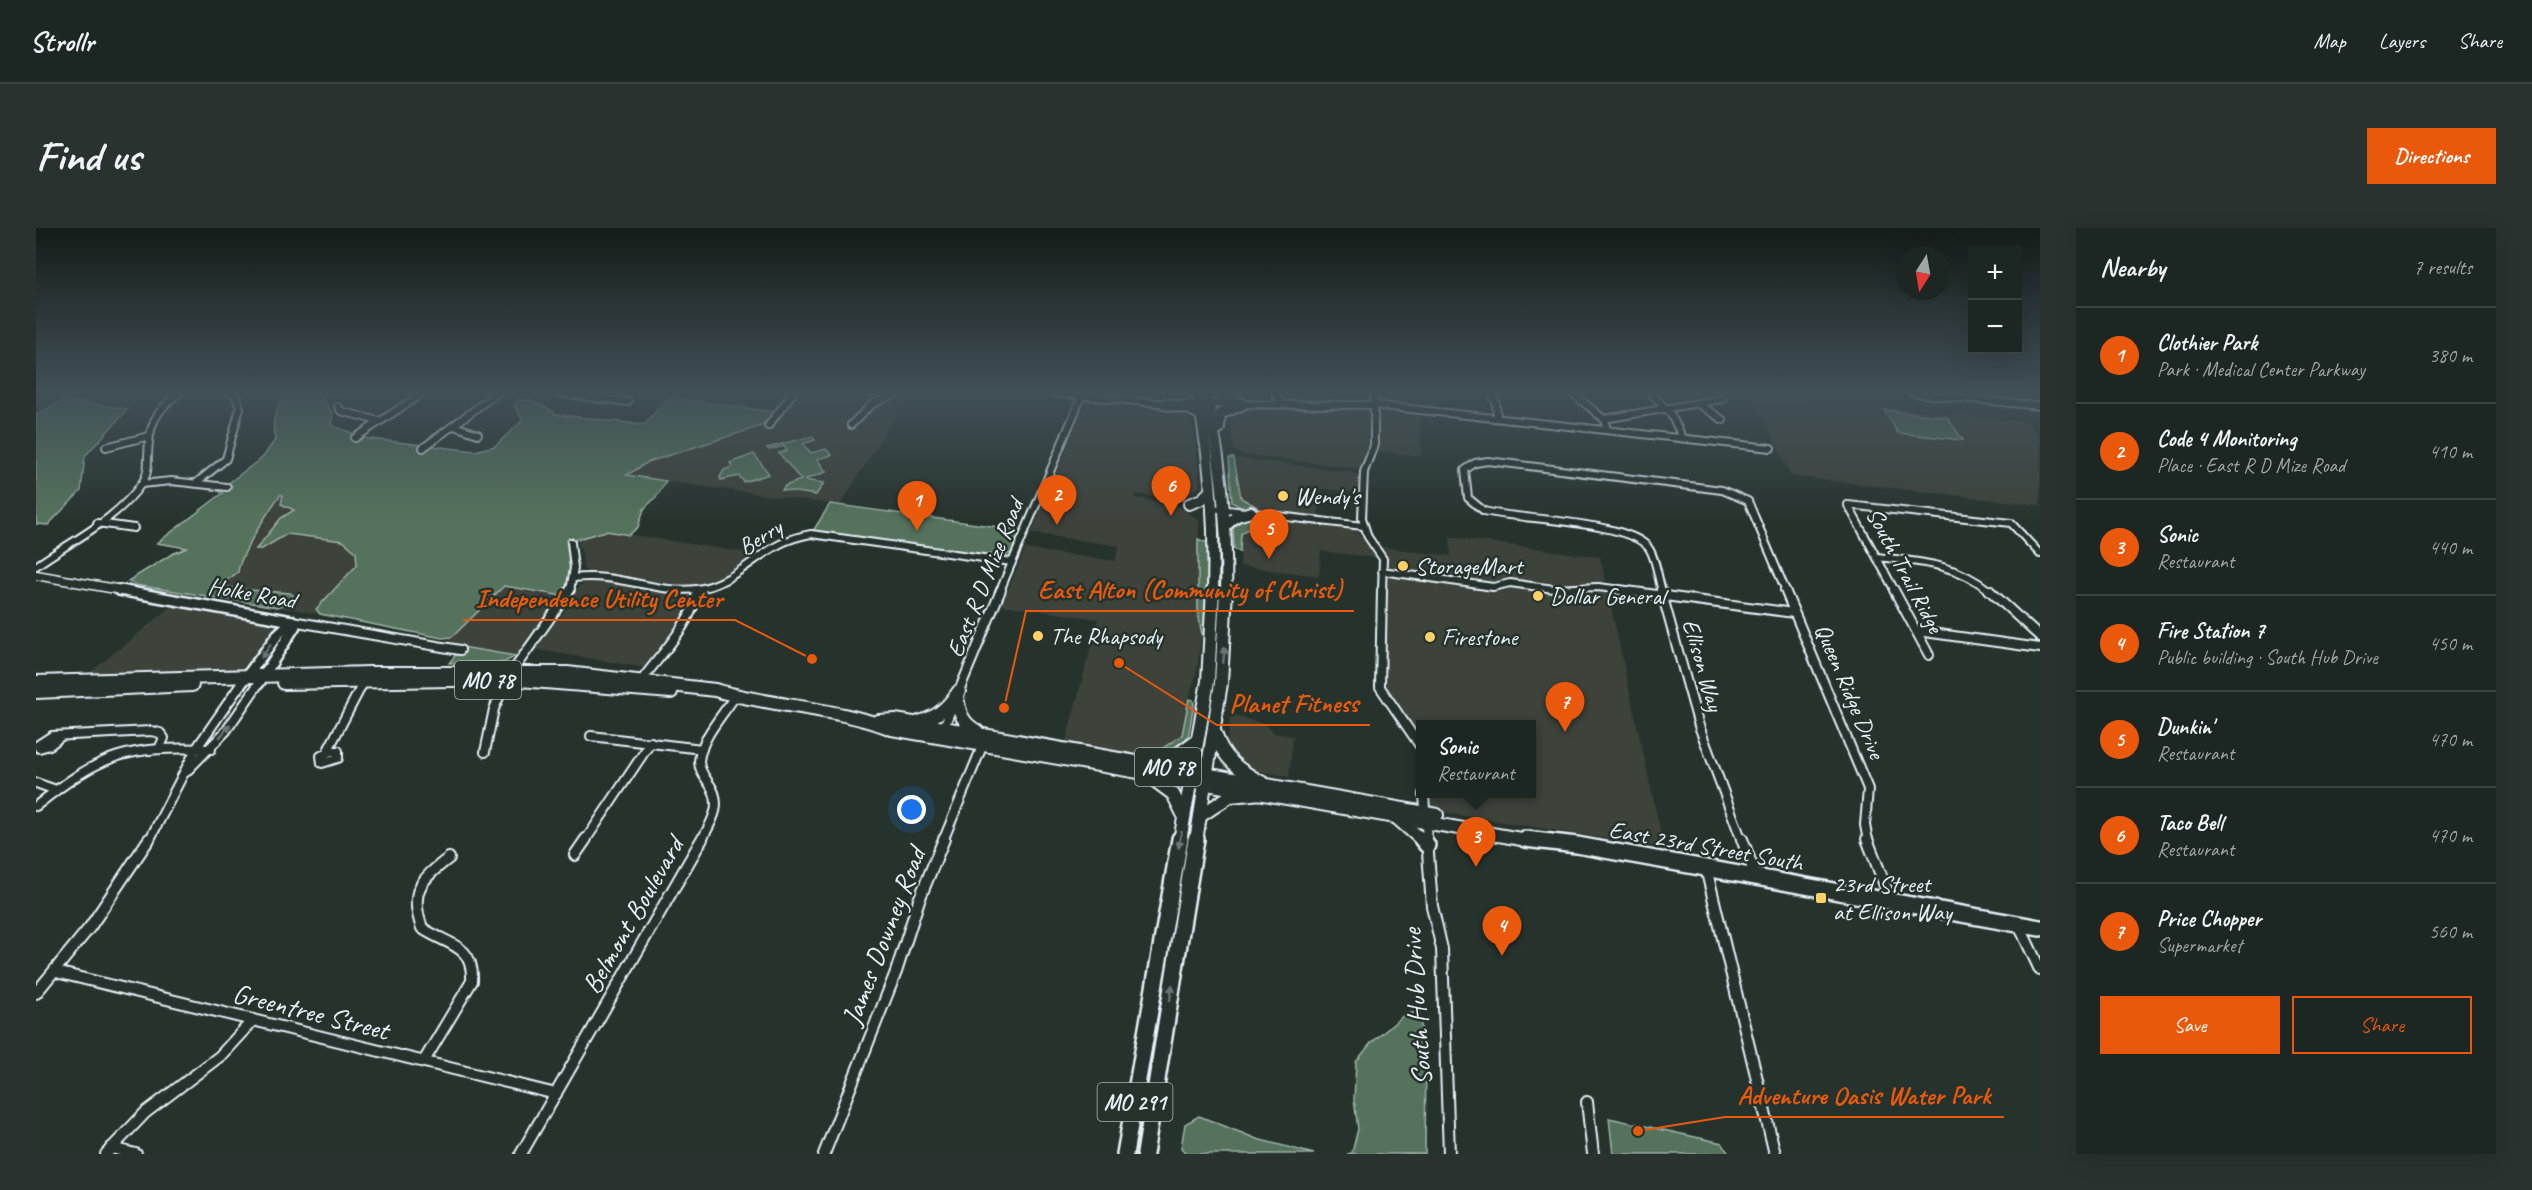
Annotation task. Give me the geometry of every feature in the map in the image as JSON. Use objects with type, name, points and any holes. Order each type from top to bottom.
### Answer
[{"type":"main road","name":"MO 291","points":[[1145,1154],[1192,817],[1191,776],[1208,681],[1212,627],[1211,508],[1209,456],[1206,436]]},
{"type":"main road","name":"MO 291","points":[[1125,1154],[1192,817],[1206,778],[1225,642],[1225,526],[1215,436]]},
{"type":"main road","points":[[1217,441],[1218,436]]},
{"type":"main road","points":[[1189,504],[1202,499],[1210,491]]},
{"type":"main road","points":[[1225,526],[1237,516],[1251,512]]},
{"type":"main road","name":"MO 78","points":[[36,692],[253,679],[363,683],[567,673],[642,680],[715,690],[735,696]]},
{"type":"main road","name":"MO 78","points":[[36,682],[510,675],[709,696],[735,696]]},
{"type":"main road","points":[[911,723],[935,717],[946,711],[958,693]]},
{"type":"main road","points":[[958,693],[960,717],[984,740]]},
{"type":"main road","name":"East 23rd Street South","points":[[735,696],[811,708],[871,721],[892,729],[942,732]]},
{"type":"main road","name":"East 23rd Street South","points":[[871,721],[894,720],[911,723],[984,740],[1262,788],[1553,844],[1577,845],[2040,928]]},
{"type":"main road","points":[[1214,728],[1225,758],[1262,788]]},
{"type":"main road","points":[[1197,740],[1174,757],[1144,768],[1173,794],[1192,817],[1230,796],[1262,788]]},
{"type":"main road","name":"East 23rd Street South","points":[[1262,788],[1395,817],[1425,818]]},
{"type":"main road","points":[[1395,817],[1414,831],[1427,845]]},
{"type":"street","points":[[106,447],[148,436]]},
{"type":"street","points":[[36,566],[123,504],[141,484],[148,470],[149,436]]},
{"type":"street","points":[[196,483],[226,459],[232,436]]},
{"type":"street","points":[[423,448],[440,436]]},
{"type":"street","name":"East R D Mize Road","points":[[942,732],[1065,436]]},
{"type":"street","points":[[1374,436],[1374,445],[1364,472],[1363,526],[1383,559],[1380,687],[1388,703],[1410,727],[1416,738]]},
{"type":"street","points":[[1666,436],[1771,447]]},
{"type":"street","name":"Queen Ridge Drive","points":[[1475,463],[1488,461],[1722,490],[1748,501],[1868,789],[1868,803],[1864,815],[1865,831],[1891,901]]},
{"type":"street","name":"Ellison Way","points":[[1475,463],[1465,470],[1468,498],[1484,511],[1628,533],[1638,538],[1650,549],[1699,726],[1756,877]]},
{"type":"street","points":[[141,484],[171,481],[227,487]]},
{"type":"street","name":"South Trail Ridge","points":[[1929,655],[1848,505],[2011,524],[2040,554]]},
{"type":"street","points":[[1211,508],[1363,526]]},
{"type":"street","points":[[98,523],[134,528]]},
{"type":"street","name":"Berry","points":[[574,578],[599,577],[676,589],[697,589],[731,579],[773,546],[800,535],[819,534],[1012,562]]},
{"type":"street","points":[[485,752],[494,710],[510,675],[560,608],[574,578],[576,560],[572,542]]},
{"type":"street","points":[[1877,557],[1949,567],[1965,574],[1980,583],[2040,637]]},
{"type":"street","points":[[1382,571],[1494,587],[1510,583],[1554,589],[1598,587],[1794,613]]},
{"type":"street","name":"Holke Road","points":[[36,575],[460,650]]},
{"type":"street","points":[[642,680],[687,619],[696,603],[697,589]]},
{"type":"street","points":[[36,993],[56,972],[90,927],[150,838],[196,749],[253,679],[296,626],[292,621],[282,628],[253,679],[236,718],[210,749],[185,773]]},
{"type":"street","points":[[1917,631],[2040,648]]},
{"type":"street","points":[[327,752],[363,683]]},
{"type":"street","points":[[591,736],[702,749],[735,696]]},
{"type":"street","points":[[61,736],[151,731],[165,738],[159,749]]},
{"type":"street","name":"James Downey Road","points":[[824,1154],[896,972],[919,900],[984,740]]},
{"type":"street","points":[[575,855],[651,742]]},
{"type":"street","points":[[36,806],[56,790],[111,757],[128,752],[159,749],[210,749]]},
{"type":"street","name":"Belmont Boulevard","points":[[521,1154],[715,817],[717,797],[700,768],[702,749]]},
{"type":"street","points":[[36,783],[56,790]]},
{"type":"street","name":"South Hub Drive","points":[[1424,798],[1432,906],[1442,949],[1449,1154]]},
{"type":"street","points":[[423,1061],[472,981],[472,962],[467,953],[422,928],[416,913],[415,899],[422,882],[433,869],[449,858]]},
{"type":"street","points":[[1706,868],[1775,1154]]},
{"type":"street","points":[[2019,924],[2040,970]]},
{"type":"street","name":"Greentree Street","points":[[56,972],[556,1094]]},
{"type":"street","points":[[108,1151],[145,1113],[220,1056],[253,1020]]},
{"type":"street","points":[[1587,1102],[1593,1154]]},
{"type":"street","points":[[108,1151],[136,1154]]},
{"type":"shaded area","points":[[518,436],[883,436],[840,505],[496,458]]},
{"type":"shaded area","points":[[1071,436],[1195,436],[1200,486],[1179,500],[1136,494],[1135,498],[1175,504],[1199,520],[1198,613],[1202,632],[1196,677],[1191,690],[1182,735],[1148,758],[1065,745],[1098,619],[1002,605],[1025,549],[1115,561],[1119,546],[1031,533]]},
{"type":"shaded area","points":[[1232,436],[1369,436],[1368,452],[1361,467],[1356,468],[1239,454],[1234,450]]},
{"type":"shaded area","points":[[1376,436],[1421,436],[1421,456],[1376,451]]},
{"type":"shaded area","points":[[1772,436],[2040,438],[2040,505],[1791,476]]},
{"type":"shaded area","points":[[1236,458],[1352,472],[1360,476],[1359,493],[1321,488],[1318,518],[1257,510],[1257,507],[1241,498]]},
{"type":"shaded area","points":[[281,495],[294,510],[281,518],[256,548],[262,549],[287,534],[343,541],[356,552],[357,565],[317,609],[320,614],[277,607],[290,603],[289,593],[236,589],[220,585],[238,572],[239,560]]},
{"type":"shaded area","points":[[1267,516],[1355,529],[1374,549],[1376,558],[1321,551],[1319,576],[1240,566],[1241,534]]},
{"type":"shaded area","points":[[606,531],[755,554],[726,577],[698,585],[680,585],[588,572],[583,568],[582,554],[577,540]]},
{"type":"shaded area","points":[[1450,537],[1600,557],[1664,848],[1428,810],[1427,798],[1536,798],[1536,720],[1416,720],[1416,733],[1387,699],[1384,568],[1388,568],[1381,547],[1451,556]]},
{"type":"shaded area","points":[[597,579],[693,595],[689,608],[646,668],[533,649],[569,606],[579,586]]},
{"type":"shaded area","points":[[504,586],[563,596],[516,656],[445,644]]},
{"type":"shaded area","points":[[176,603],[279,623],[278,628],[249,668],[245,670],[88,674]]},
{"type":"shaded area","points":[[1231,714],[1263,724],[1274,733],[1293,736],[1289,777],[1254,770],[1227,746]]},
{"type":"green space","points":[[36,436],[103,436],[85,456],[81,491],[48,525],[36,524]]},
{"type":"green space","points":[[274,436],[354,436],[475,451],[495,446],[506,436],[729,436],[648,462],[627,475],[666,481],[657,496],[644,509],[638,527],[629,535],[606,531],[567,542],[572,570],[563,596],[504,586],[452,637],[442,638],[320,614],[316,609],[357,565],[356,552],[343,541],[287,534],[262,549],[256,549],[281,518],[294,510],[281,504],[283,495],[280,495],[256,533],[238,572],[221,585],[236,589],[290,593],[296,598],[290,603],[277,607],[135,585],[128,581],[172,554],[187,548],[157,543],[223,493],[218,491],[263,457],[275,440]]},
{"type":"green space","points":[[812,436],[815,440],[803,444],[811,453],[826,449],[832,455],[817,459],[826,472],[804,480],[824,483],[816,495],[782,490],[785,486],[801,480],[779,453],[787,451],[784,446],[769,450],[767,448]]},
{"type":"green space","points":[[1928,436],[1960,436],[1963,440]]},
{"type":"green space","points":[[754,454],[769,474],[744,482],[739,476],[721,480],[720,477],[724,470],[732,467],[730,463]]},
{"type":"green space","points":[[1229,458],[1234,458],[1241,498],[1257,507],[1257,510],[1240,507],[1232,502]]},
{"type":"green space","points":[[830,504],[1021,530],[1011,553],[1002,557],[813,531]]},
{"type":"green space","points":[[1240,516],[1267,516],[1241,534],[1240,552],[1234,549],[1233,524]]},
{"type":"green space","points":[[1198,539],[1208,543],[1206,632],[1204,635],[1202,635],[1198,613]]},
{"type":"green space","points":[[462,647],[516,656],[505,662],[449,663]]},
{"type":"green space","points":[[1189,699],[1194,703],[1185,743],[1173,751],[1148,758],[1182,735]]},
{"type":"green space","points":[[1419,1012],[1426,1057],[1425,1154],[1347,1154],[1352,1153],[1358,1129],[1354,1100],[1356,1062],[1371,1043],[1405,1014]]},
{"type":"green space","points":[[1199,1116],[1257,1139],[1314,1154],[1187,1154],[1181,1148],[1185,1124]]},
{"type":"green space","points":[[1609,1118],[1722,1143],[1729,1154],[1613,1154]]},
{"type":"place","name":"Wendy's","points":[[1283,496]]},
{"type":"place","name":"Taco Bell","points":[[1171,516]]},
{"type":"place","name":"Code 4 Monitoring","points":[[1057,525]]},
{"type":"place","name":"Clothier Park","points":[[917,531]]},
{"type":"place","name":"Dunkin'","points":[[1269,559]]},
{"type":"place","name":"StorageMart","points":[[1403,566]]},
{"type":"place","name":"Dollar General","points":[[1538,596]]},
{"type":"place","name":"The Rhapsody","points":[[1038,636]]},
{"type":"place","name":"Firestone","points":[[1430,637]]},
{"type":"place","name":"Independence Utility Center","points":[[812,659]]},
{"type":"place","name":"Planet Fitness","points":[[1119,663]]},
{"type":"place","name":"East Alton (Community of Christ)","points":[[1004,708]]},
{"type":"place","name":"Price Chopper","points":[[1565,732]]},
{"type":"place","name":"Sonic","points":[[1476,867]]},
{"type":"place","name":"23rd Street at Ellison Way","points":[[1821,898]]},
{"type":"place","name":"Fire Station 7","points":[[1502,956]]},
{"type":"place","name":"Adventure Oasis Water Park","points":[[1638,1131]]}]
